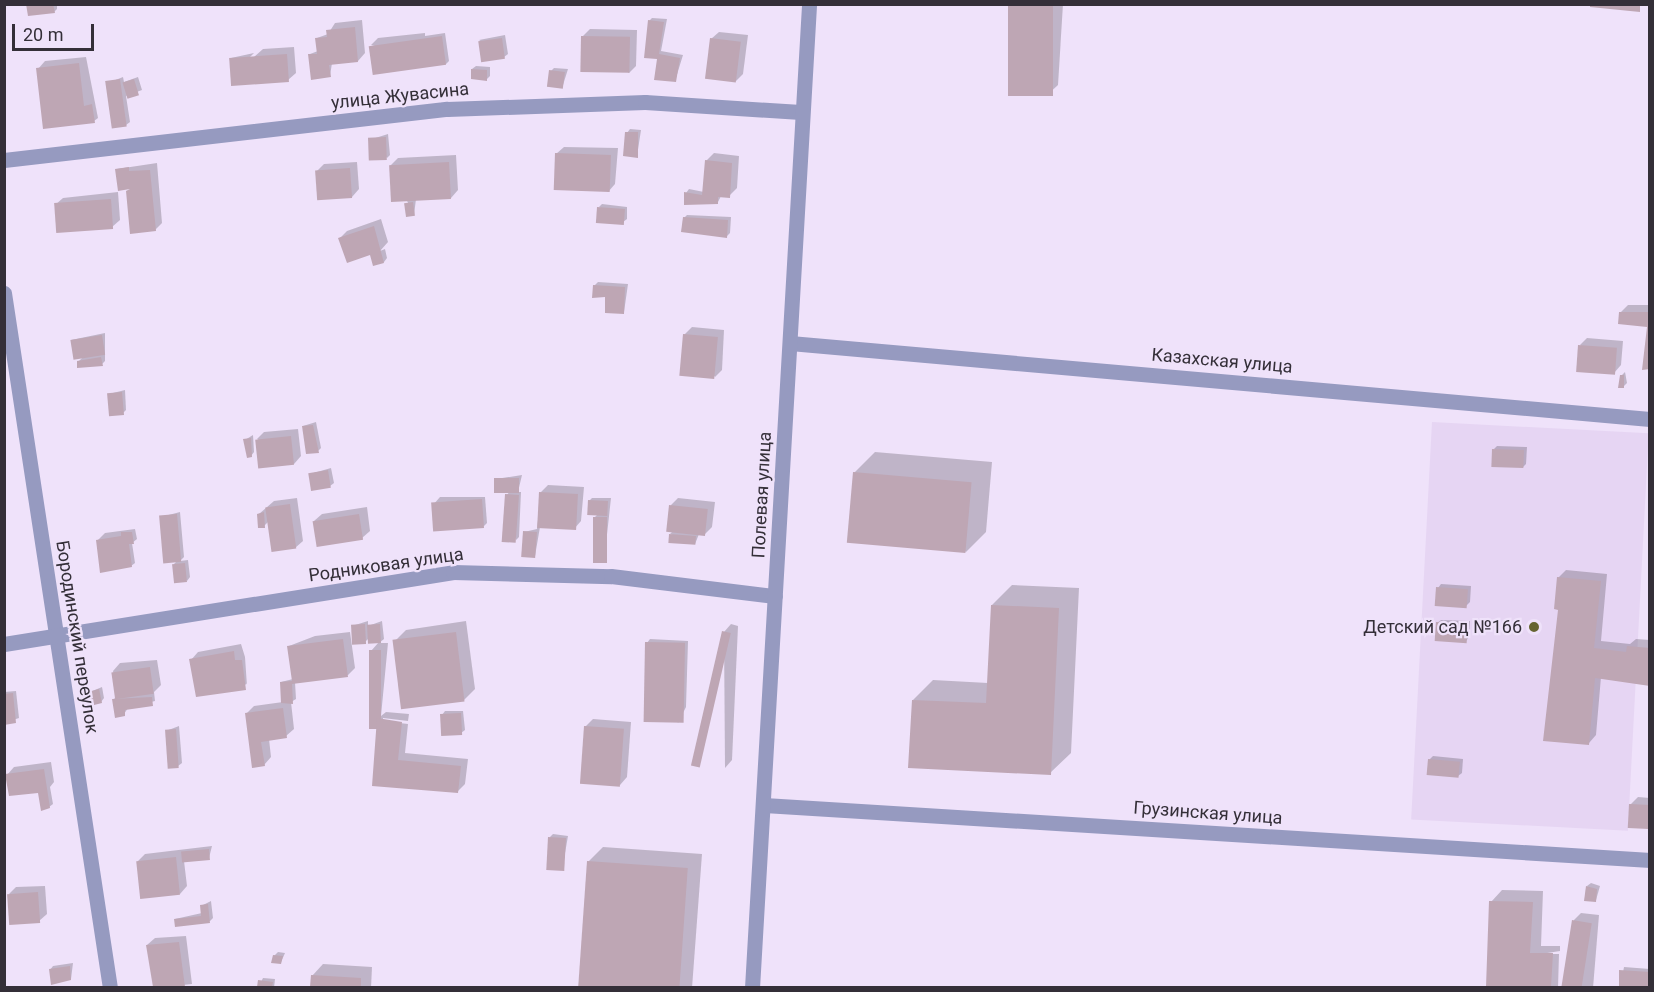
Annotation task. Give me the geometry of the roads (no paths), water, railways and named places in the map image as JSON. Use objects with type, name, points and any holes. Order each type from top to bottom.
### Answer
[{"type":"street","name":"Полевая улица","points":[[752,987],[809,4]]},
{"type":"street","name":"улица Жувасина","points":[[4,160],[447,109],[645,102],[801,112]]},
{"type":"street","name":"Бородинский переулок","points":[[4,293],[110,987]]},
{"type":"street","name":"Казахская улица","points":[[790,343],[1650,419]]},
{"type":"street","name":"Родниковая улица","points":[[4,644],[453,572],[611,576],[775,596]]},
{"type":"street","name":"Грузинская улица","points":[[764,805],[1650,860]]},
{"type":"place","name":"Детский сад №166","points":[[1534,627]]}]
